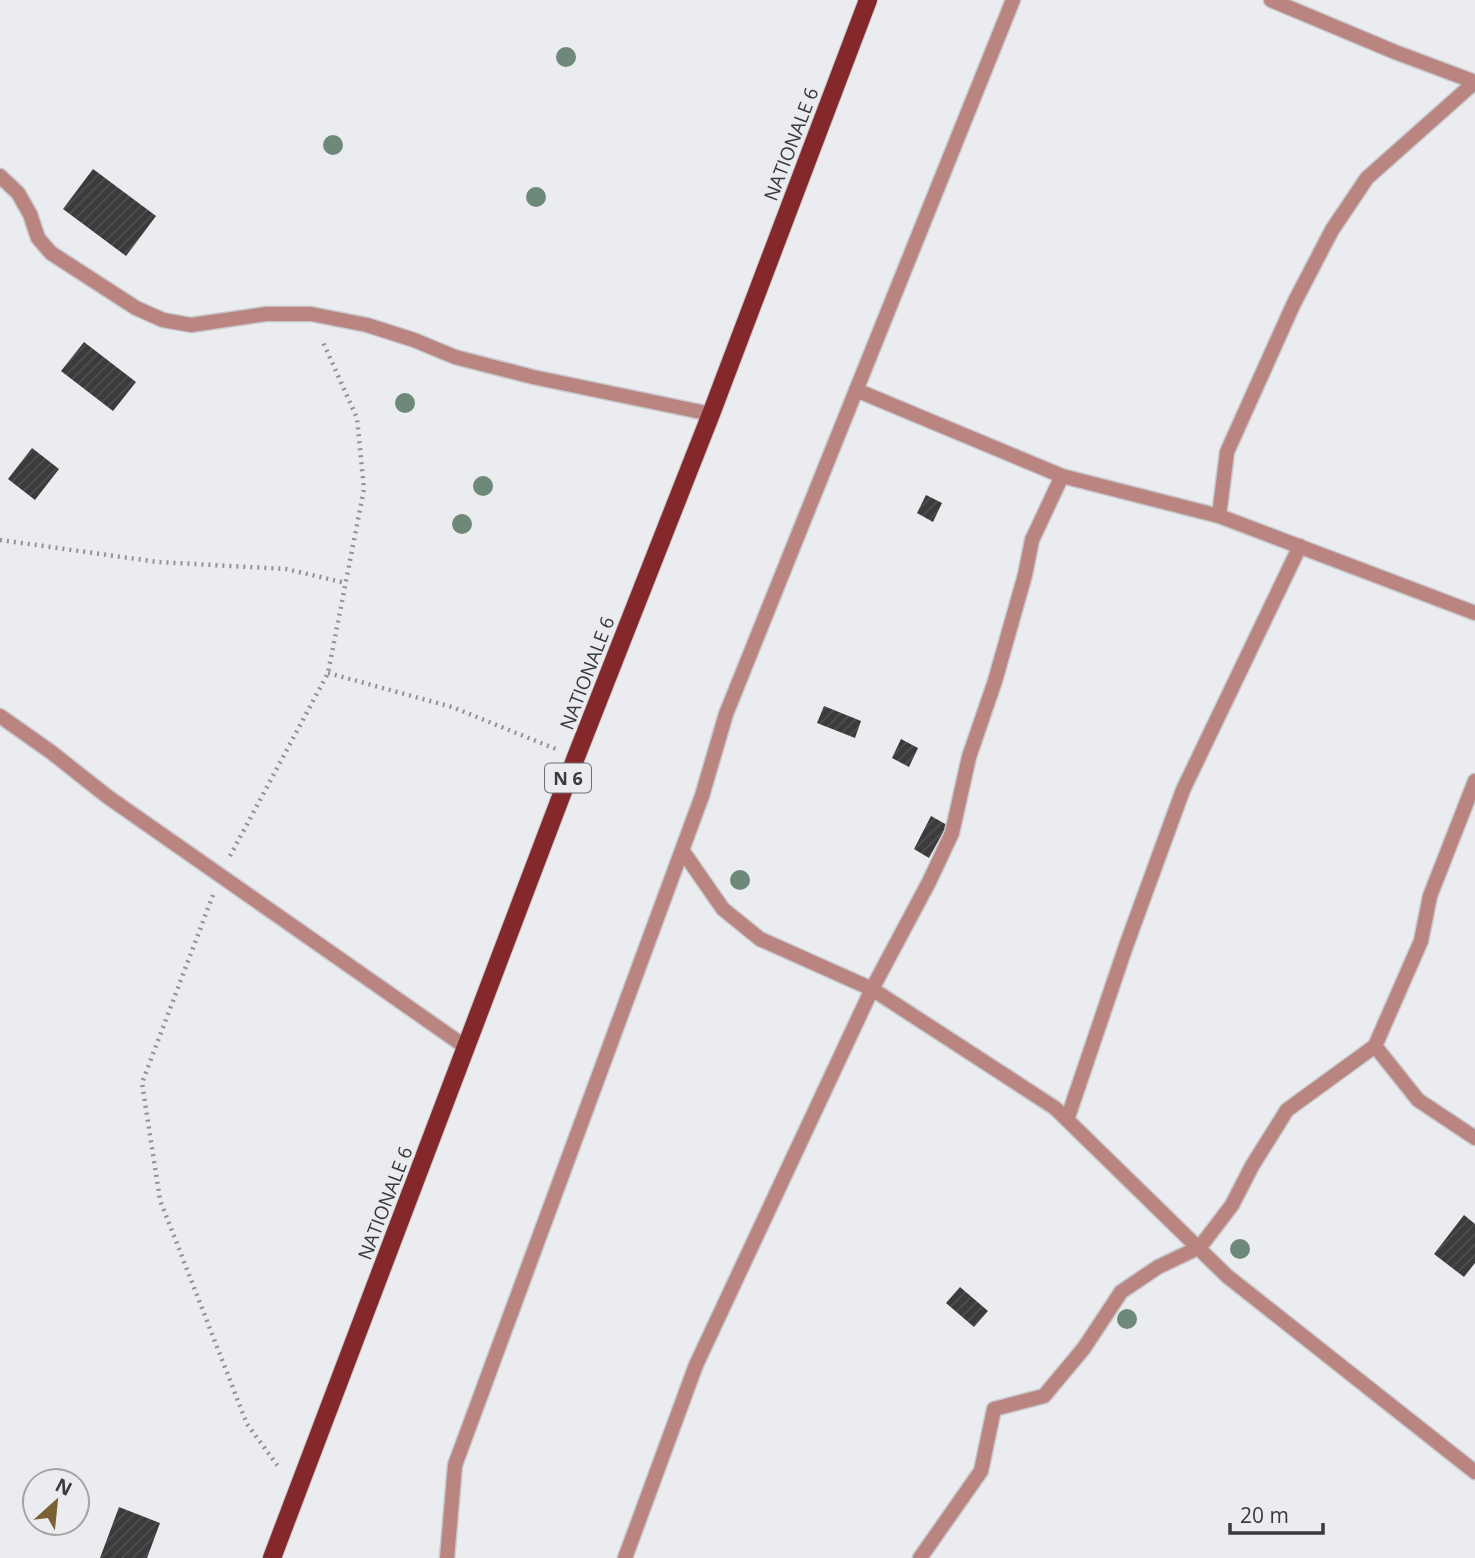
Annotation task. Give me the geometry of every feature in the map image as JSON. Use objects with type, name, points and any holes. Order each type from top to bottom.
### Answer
[{"type":"main road","name":"NATIONALE 6","points":[[272,1558],[576,757],[711,414],[868,0]]},
{"type":"street","points":[[447,1558],[455,1465],[702,796],[726,714],[1013,0]]},
{"type":"street","points":[[1219,516],[1227,452],[1294,303],[1332,230],[1367,178],[1475,82],[1271,0]]},
{"type":"street","points":[[0,176],[18,193],[30,214],[38,238],[51,253],[136,308],[163,320],[191,326],[266,314],[311,314],[367,325],[455,357],[533,377],[711,414]]},
{"type":"street","points":[[856,390],[1062,476],[1219,516],[1475,613]]},
{"type":"street","points":[[625,1558],[696,1365],[872,989],[952,833],[969,757],[995,681],[1025,575],[1032,540],[1062,476]]},
{"type":"street","points":[[1067,1120],[1183,790],[1300,546]]},
{"type":"street","points":[[0,716],[108,797],[221,873],[467,1048]]},
{"type":"street","points":[[920,1558],[981,1471],[995,1409],[1044,1396],[1084,1348],[1121,1292],[1158,1267],[1200,1247],[1232,1205],[1252,1166],[1287,1110],[1375,1046],[1421,941],[1430,896],[1475,781]]},
{"type":"street","points":[[682,850],[723,909],[760,939],[872,989],[1055,1108],[1227,1276],[1475,1472]]},
{"type":"street","points":[[1375,1046],[1419,1100],[1475,1139]]},
{"type":"path","points":[[0,540],[159,562],[286,569],[346,583]]},
{"type":"path","points":[[328,673],[452,707],[576,757]]},
{"type":"building","points":[[93,169],[156,216],[126,256],[63,209]]},
{"type":"building","points":[[84,342],[136,382],[113,411],[61,371]]},
{"type":"building","points":[[32,448],[59,469],[35,500],[8,479]]},
{"type":"building","points":[[926,495],[942,503],[933,522],[917,513]]},
{"type":"building","points":[[824,706],[861,721],[855,738],[817,723]]},
{"type":"building","points":[[901,739],[918,748],[909,767],[892,758]]},
{"type":"building","points":[[931,816],[947,825],[929,858],[914,849]]},
{"type":"building","points":[[1464,1215],[1475,1224],[1475,1263],[1464,1277],[1434,1254]]},
{"type":"building","points":[[960,1287],[988,1311],[974,1327],[946,1303]]},
{"type":"building","points":[[119,1507],[160,1523],[147,1558],[100,1558]]}]
